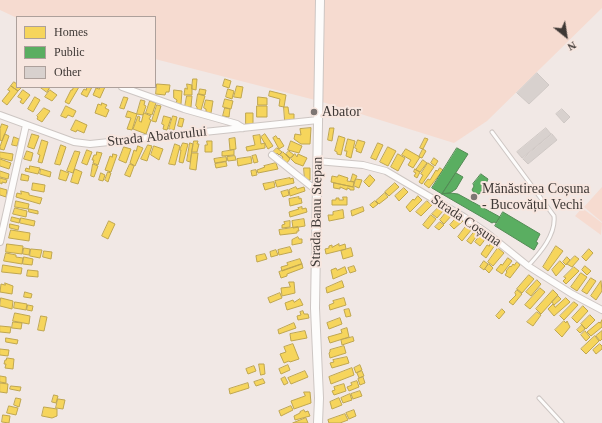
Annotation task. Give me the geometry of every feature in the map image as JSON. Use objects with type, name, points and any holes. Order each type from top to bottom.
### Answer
[{"type":"main road","name":"Strada Banu Stepan","points":[[318,423],[319,398],[315,308],[320,0]]},
{"type":"street","points":[[125,88],[184,109],[237,124],[243,128]]},
{"type":"street","name":"Strada Abatorului","points":[[0,115],[74,142],[90,144],[318,120]]},
{"type":"street","points":[[0,242],[2,219],[26,125]]},
{"type":"street","points":[[272,155],[317,191]]},
{"type":"street","name":"Strada Coșuna","points":[[318,161],[364,165],[386,171],[464,217],[487,233],[528,266],[572,294],[602,310]]},
{"type":"lane","points":[[492,132],[554,216],[555,222],[552,232],[538,255],[528,266]]},
{"type":"lane","points":[[539,398],[562,423]]},
{"type":"shaded area","points":[[0,0],[602,0],[602,8],[487,121],[454,143],[319,101],[156,59],[156,16],[16,16],[16,18],[0,10]]},
{"type":"shaded area","points":[[602,187],[602,222],[584,207]]},
{"type":"shaded area","points":[[582,208],[602,223],[601,235],[575,216]]},
{"type":"building: Homes","points":[[193,79],[197,79],[196,90],[192,89]]},
{"type":"building: Homes","points":[[225,79],[231,81],[229,88],[223,86]]},
{"type":"building: Homes","points":[[14,82],[16,83],[16,88],[21,88],[18,91],[11,86]]},
{"type":"building: Homes","points":[[157,84],[170,85],[169,92],[166,92],[165,95],[156,94]]},
{"type":"building: Homes","points":[[187,84],[192,85],[192,95],[184,95],[185,88],[187,89]]},
{"type":"building: Homes","points":[[11,86],[18,91],[7,105],[2,101],[10,91],[8,90]]},
{"type":"building: Homes","points":[[237,86],[243,87],[241,98],[234,97]]},
{"type":"building: Homes","points":[[41,88],[49,88],[47,92]]},
{"type":"building: Homes","points":[[73,88],[78,88],[69,104],[65,102]]},
{"type":"building: Homes","points":[[87,88],[92,88],[87,97],[81,94],[84,89],[86,90]]},
{"type":"building: Homes","points":[[96,88],[105,88],[100,98],[93,95]]},
{"type":"building: Homes","points":[[200,89],[206,90],[205,95],[199,94]]},
{"type":"building: Homes","points":[[228,89],[234,91],[232,99],[226,97]]},
{"type":"building: Homes","points":[[23,90],[30,95],[23,104],[20,102],[22,99],[18,97]]},
{"type":"building: Homes","points":[[50,90],[57,95],[52,101],[45,97]]},
{"type":"building: Homes","points":[[174,90],[182,91],[181,104],[176,104],[177,100],[174,98]]},
{"type":"building: Homes","points":[[270,91],[286,95],[284,107],[279,106],[280,99],[269,96]]},
{"type":"building: Homes","points":[[198,94],[205,96],[201,110],[197,109],[196,106]]},
{"type":"building: Homes","points":[[187,96],[192,96],[191,107],[185,107]]},
{"type":"building: Homes","points":[[35,97],[40,100],[33,112],[28,109]]},
{"type":"building: Homes","points":[[124,97],[128,98],[124,109],[120,108]]},
{"type":"building: Homes","points":[[258,97],[267,98],[267,105],[258,105]]},
{"type":"building: Homes","points":[[225,99],[233,101],[231,109],[223,107]]},
{"type":"building: Homes","points":[[141,100],[145,101],[144,105],[146,106],[143,115],[137,114]]},
{"type":"building: Homes","points":[[206,100],[213,101],[211,113],[206,112],[206,109],[204,108]]},
{"type":"building: Homes","points":[[150,101],[156,103],[152,115],[146,113]]},
{"type":"building: Homes","points":[[102,103],[107,105],[105,108],[109,110],[106,117],[95,113],[98,104],[101,105]]},
{"type":"building: Homes","points":[[157,105],[161,106],[156,122],[152,121]]},
{"type":"building: Homes","points":[[66,106],[76,111],[73,117],[68,115],[66,118],[61,116]]},
{"type":"building: Homes","points":[[257,106],[267,106],[267,117],[257,117]]},
{"type":"building: Homes","points":[[284,107],[288,107],[289,114],[294,114],[294,120],[285,121]]},
{"type":"building: Homes","points":[[44,108],[50,111],[42,122],[37,119],[37,116]]},
{"type":"building: Homes","points":[[225,108],[230,109],[229,117],[223,116]]},
{"type":"building: Homes","points":[[128,111],[137,114],[132,130],[127,129],[131,118],[126,117]]},
{"type":"building: Homes","points":[[144,113],[151,116],[146,134],[133,129],[138,116],[140,117],[139,121],[141,122]]},
{"type":"building: Homes","points":[[246,113],[253,113],[253,124],[246,124]]},
{"type":"building: Homes","points":[[164,116],[171,118],[167,130],[163,129],[164,125],[162,124]]},
{"type":"building: Homes","points":[[173,116],[177,117],[174,130],[169,129]]},
{"type":"building: Homes","points":[[180,118],[184,119],[182,127],[178,126]]},
{"type":"building: Homes","points":[[76,120],[87,125],[84,133],[77,130],[76,132],[71,130]]},
{"type":"building: Homes","points":[[2,124],[8,126],[2,141],[0,140],[0,129]]},
{"type":"building: Homes","points":[[311,128],[310,144],[301,144],[294,139],[295,134],[301,135],[300,129]]},
{"type":"building: Homes","points":[[330,128],[334,128],[332,141],[328,140]]},
{"type":"building: Homes","points":[[5,134],[9,136],[4,150],[0,149],[0,147]]},
{"type":"building: Homes","points":[[32,134],[39,136],[34,149],[28,147]]},
{"type":"building: Homes","points":[[265,134],[273,146],[268,149],[261,137]]},
{"type":"building: Homes","points":[[260,135],[261,144],[265,143],[265,148],[247,151],[246,147],[255,145],[253,136]]},
{"type":"building: Homes","points":[[276,136],[284,146],[279,149],[273,138]]},
{"type":"building: Homes","points":[[339,136],[345,138],[341,155],[337,154],[335,151]]},
{"type":"building: Homes","points":[[14,137],[19,139],[17,146],[12,145]]},
{"type":"building: Homes","points":[[235,138],[236,149],[230,150],[229,139]]},
{"type":"building: Homes","points":[[425,138],[428,139],[423,149],[420,148]]},
{"type":"building: Homes","points":[[348,139],[355,141],[351,158],[346,156],[347,151],[345,151]]},
{"type":"building: Homes","points":[[42,140],[48,142],[42,163],[38,162],[40,155],[38,154]]},
{"type":"building: Homes","points":[[358,140],[365,142],[361,153],[356,151],[357,149],[355,148]]},
{"type":"building: Homes","points":[[194,141],[198,141],[197,144],[199,144],[197,152],[192,152]]},
{"type":"building: Homes","points":[[207,141],[212,141],[212,152],[205,152],[205,145],[207,145]]},
{"type":"building: Homes","points":[[291,141],[302,146],[299,153],[288,150]]},
{"type":"building: Homes","points":[[183,143],[188,144],[183,163],[179,162],[180,150]]},
{"type":"building: Homes","points":[[190,143],[193,144],[190,162],[187,161]]},
{"type":"building: Homes","points":[[378,143],[383,145],[376,160],[371,158]]},
{"type":"building: Homes","points":[[175,144],[180,146],[175,165],[169,164]]},
{"type":"building: Homes","points":[[61,145],[66,147],[60,165],[55,164]]},
{"type":"building: Homes","points":[[148,145],[152,146],[147,161],[141,159]]},
{"type":"building: Homes","points":[[138,146],[143,148],[135,166],[130,163],[134,150],[136,151]]},
{"type":"building: Homes","points":[[154,146],[163,149],[159,160],[151,155]]},
{"type":"building: Homes","points":[[124,147],[131,149],[126,163],[119,160]]},
{"type":"building: Homes","points":[[388,147],[396,151],[388,166],[380,162]]},
{"type":"building: Homes","points":[[277,148],[282,152],[279,155],[277,153],[275,156],[272,153]]},
{"type":"building: Homes","points":[[406,149],[420,157],[413,168],[408,165],[411,160],[402,155]]},
{"type":"building: Homes","points":[[423,149],[426,151],[422,158],[419,157]]},
{"type":"building: Homes","points":[[87,150],[92,152],[87,165],[82,163]]},
{"type":"building: Homes","points":[[234,150],[234,155],[222,156],[222,152]]},
{"type":"building: Homes","points":[[27,151],[33,153],[31,161],[24,159]]},
{"type":"building: Homes","points":[[75,151],[80,152],[73,173],[67,171]]},
{"type":"building: Homes","points":[[289,151],[294,155],[290,158],[286,154]]},
{"type":"building: Homes","points":[[0,152],[13,154],[12,161],[0,158]]},
{"type":"building: Homes","points":[[97,152],[102,153],[98,165],[93,163],[94,160],[92,160]]},
{"type":"building: Homes","points":[[283,152],[290,159],[286,164],[281,160],[283,157],[280,155]]},
{"type":"building: Homes","points":[[192,153],[198,153],[196,170],[190,169]]},
{"type":"building: Homes","points":[[113,154],[117,155],[111,172],[105,170],[110,156],[112,157]]},
{"type":"building: Homes","points":[[295,154],[297,157],[298,154],[307,158],[303,166],[295,163],[291,159]]},
{"type":"building: Homes","points":[[398,154],[405,158],[398,171],[391,167]]},
{"type":"building: Homes","points":[[256,155],[258,162],[254,163],[252,156]]},
{"type":"building: Homes","points":[[235,156],[236,160],[228,161],[227,157]]},
{"type":"building: Homes","points":[[226,157],[227,161],[215,163],[214,159]]},
{"type":"building: Homes","points":[[251,157],[252,163],[238,166],[237,159]]},
{"type":"building: Homes","points":[[434,158],[438,161],[435,166],[431,163]]},
{"type":"building: Homes","points":[[0,159],[11,163],[9,169],[0,166]]},
{"type":"building: Homes","points":[[423,160],[427,163],[420,172],[416,170]]},
{"type":"building: Homes","points":[[226,162],[227,166],[216,168],[215,164]]},
{"type":"building: Homes","points":[[276,163],[278,169],[258,173],[257,170],[265,167],[264,166]]},
{"type":"building: Homes","points":[[428,163],[434,167],[422,184],[419,182],[423,175],[421,174]]},
{"type":"building: Homes","points":[[93,164],[98,166],[94,177],[91,176]]},
{"type":"building: Homes","points":[[130,164],[134,166],[130,177],[125,175]]},
{"type":"building: Homes","points":[[30,166],[40,168],[38,174],[25,171],[26,168],[29,169]]},
{"type":"building: Homes","points":[[304,168],[310,168],[310,180],[305,180]]},
{"type":"building: Homes","points":[[440,168],[443,170],[429,188],[424,184],[428,179],[430,180],[436,170],[437,171]]},
{"type":"building: Homes","points":[[41,169],[51,172],[50,177],[40,174]]},
{"type":"building: Homes","points":[[75,169],[82,172],[78,184],[71,182]]},
{"type":"building: Homes","points":[[415,169],[420,172],[417,178],[414,176],[416,173],[414,172]]},
{"type":"building: Homes","points":[[61,170],[69,173],[66,181],[59,179]]},
{"type":"building: Homes","points":[[256,170],[257,175],[252,176],[251,171]]},
{"type":"building: Homes","points":[[0,171],[9,174],[8,179],[0,177]]},
{"type":"building: Homes","points":[[108,172],[111,173],[108,182],[105,180]]},
{"type":"building: Homes","points":[[101,173],[105,175],[103,181],[99,180]]},
{"type":"building: Homes","points":[[22,174],[29,176],[28,181],[21,180]]},
{"type":"building: Homes","points":[[353,174],[357,176],[354,182],[351,181]]},
{"type":"building: Homes","points":[[339,175],[348,178],[347,181],[354,182],[353,187],[331,182],[332,176],[337,177]]},
{"type":"building: Homes","points":[[370,175],[375,180],[369,187],[364,182]]},
{"type":"building: Homes","points":[[0,178],[7,180],[6,183],[0,183]]},
{"type":"building: Homes","points":[[293,178],[294,183],[277,187],[275,181]]},
{"type":"building: Homes","points":[[356,179],[362,180],[359,188],[354,186]]},
{"type":"building: Homes","points":[[274,182],[275,187],[265,190],[263,184]]},
{"type":"building: Homes","points":[[33,183],[45,185],[44,192],[32,190]]},
{"type":"building: Homes","points":[[334,183],[354,187],[354,190],[347,188],[347,190],[340,187],[340,189],[334,188]]},
{"type":"building: Homes","points":[[395,183],[399,187],[389,196],[385,192]]},
{"type":"building: Homes","points":[[296,187],[297,189],[304,187],[305,191],[290,196],[289,190]]},
{"type":"building: Homes","points":[[0,188],[7,190],[6,197],[0,195]]},
{"type":"building: Homes","points":[[404,188],[408,192],[399,201],[395,196]]},
{"type":"building: Homes","points":[[288,190],[289,195],[283,197],[281,192]]},
{"type":"building: Homes","points":[[21,191],[29,193],[29,195],[42,198],[40,204],[16,197],[17,193],[21,194]]},
{"type":"building: Homes","points":[[385,193],[388,197],[379,204],[376,201]]},
{"type":"building: Homes","points":[[418,196],[422,200],[410,212],[406,207]]},
{"type":"building: Homes","points":[[299,197],[299,199],[301,198],[302,203],[290,206],[289,199]]},
{"type":"building: Homes","points":[[343,197],[347,197],[347,205],[332,205],[332,200],[339,198],[339,200],[343,200]]},
{"type":"building: Homes","points":[[16,201],[29,204],[28,209],[15,207]]},
{"type":"building: Homes","points":[[375,201],[378,204],[373,208],[370,205]]},
{"type":"building: Homes","points":[[427,201],[432,205],[421,216],[416,212]]},
{"type":"building: Homes","points":[[302,207],[302,209],[306,208],[307,212],[290,217],[289,212]]},
{"type":"building: Homes","points":[[363,207],[364,211],[352,216],[351,211]]},
{"type":"building: Homes","points":[[439,207],[443,211],[437,218],[432,214]]},
{"type":"building: Homes","points":[[15,208],[27,211],[26,217],[13,214]]},
{"type":"building: Homes","points":[[29,209],[38,211],[38,214],[29,212]]},
{"type":"building: Homes","points":[[343,210],[344,218],[329,221],[328,215],[333,215],[333,212]]},
{"type":"building: Homes","points":[[448,210],[453,214],[444,224],[440,220]]},
{"type":"building: Homes","points":[[431,215],[436,219],[428,229],[423,225]]},
{"type":"building: Homes","points":[[458,216],[463,221],[454,229],[450,225]]},
{"type":"building: Homes","points":[[12,217],[20,219],[19,223],[11,221]]},
{"type":"building: Homes","points":[[21,218],[35,221],[34,226],[20,223]]},
{"type":"building: Homes","points":[[304,219],[305,226],[293,228],[292,221]]},
{"type":"building: Homes","points":[[109,221],[115,224],[108,239],[102,236]]},
{"type":"building: Homes","points":[[290,221],[290,227],[282,228],[282,225],[285,224],[284,222]]},
{"type":"building: Homes","points":[[440,222],[444,225],[439,230],[435,227]]},
{"type":"building: Homes","points":[[10,224],[19,226],[18,230],[10,228]]},
{"type":"building: Homes","points":[[467,225],[472,229],[462,241],[458,237]]},
{"type":"building: Homes","points":[[298,227],[299,231],[297,231],[297,233],[280,235],[279,230]]},
{"type":"building: Homes","points":[[11,230],[30,233],[29,241],[9,238]]},
{"type":"building: Homes","points":[[475,231],[478,234],[471,244],[467,241]]},
{"type":"building: Homes","points":[[482,233],[487,237],[480,246],[475,242]]},
{"type":"building: Homes","points":[[298,237],[299,239],[302,239],[302,243],[292,245],[292,240]]},
{"type":"building: Homes","points":[[491,242],[495,245],[486,258],[481,254]]},
{"type":"building: Homes","points":[[7,244],[23,246],[22,254],[6,252]]},
{"type":"building: Homes","points":[[339,244],[339,246],[345,244],[346,249],[326,254],[325,249],[329,248],[329,246],[332,245],[332,247]]},
{"type":"building: Homes","points":[[556,246],[563,251],[548,271],[543,267]]},
{"type":"building: Homes","points":[[290,247],[292,252],[279,255],[278,250]]},
{"type":"building: Homes","points":[[24,248],[30,249],[29,255],[23,254]]},
{"type":"building: Homes","points":[[351,248],[353,256],[343,259],[341,251]]},
{"type":"building: Homes","points":[[498,248],[504,253],[493,266],[488,262]]},
{"type":"building: Homes","points":[[31,249],[42,250],[40,258],[30,256]]},
{"type":"building: Homes","points":[[589,249],[593,253],[586,261],[582,257]]},
{"type":"building: Homes","points":[[276,250],[278,255],[271,257],[270,252]]},
{"type":"building: Homes","points":[[44,251],[52,252],[51,259],[43,257]]},
{"type":"building: Homes","points":[[6,253],[23,258],[22,264],[4,261]]},
{"type":"building: Homes","points":[[265,254],[267,259],[257,262],[256,256]]},
{"type":"building: Homes","points":[[575,256],[579,259],[572,267],[567,264]]},
{"type":"building: Homes","points":[[24,257],[33,259],[32,265],[23,264]]},
{"type":"building: Homes","points":[[567,257],[570,260],[566,265],[563,262]]},
{"type":"building: Homes","points":[[508,258],[512,261],[502,274],[496,270]]},
{"type":"building: Homes","points":[[300,259],[302,264],[282,271],[281,267],[288,265],[287,263]]},
{"type":"building: Homes","points":[[484,261],[488,264],[484,270],[480,267]]},
{"type":"building: Homes","points":[[560,261],[565,266],[556,276],[552,270]]},
{"type":"building: Homes","points":[[517,262],[520,265],[510,278],[505,275],[510,266],[511,267]]},
{"type":"building: Homes","points":[[302,264],[303,268],[281,278],[279,272]]},
{"type":"building: Homes","points":[[489,264],[493,268],[489,273],[485,269]]},
{"type":"building: Homes","points":[[3,265],[22,268],[21,274],[2,272]]},
{"type":"building: Homes","points":[[354,266],[356,271],[350,273],[348,268]]},
{"type":"building: Homes","points":[[585,266],[591,271],[587,275],[582,270]]},
{"type":"building: Homes","points":[[345,267],[347,273],[333,279],[331,270],[336,268],[337,270]]},
{"type":"building: Homes","points":[[574,267],[579,271],[566,284],[563,281],[566,278],[564,277]]},
{"type":"building: Homes","points":[[28,270],[38,271],[38,277],[27,276]]},
{"type":"building: Homes","points":[[581,273],[587,277],[577,291],[571,287]]},
{"type":"building: Homes","points":[[529,275],[534,279],[522,293],[517,289]]},
{"type":"building: Homes","points":[[591,278],[596,281],[587,294],[582,291]]},
{"type":"building: Homes","points":[[537,280],[541,284],[531,296],[526,292]]},
{"type":"building: Homes","points":[[342,281],[344,287],[327,293],[326,288]]},
{"type":"building: Homes","points":[[601,281],[602,291],[596,300],[591,296]]},
{"type":"building: Homes","points":[[289,282],[294,282],[295,293],[282,296],[281,288],[290,287]]},
{"type":"building: Homes","points":[[5,283],[13,286],[12,294],[0,292],[1,284],[5,285]]},
{"type":"building: Homes","points":[[540,288],[545,292],[530,309],[525,305]]},
{"type":"building: Homes","points":[[517,290],[522,294],[513,305],[509,302],[516,295],[515,293]]},
{"type":"building: Homes","points":[[553,290],[558,295],[541,314],[536,309]]},
{"type":"building: Homes","points":[[25,292],[32,294],[31,298],[24,297]]},
{"type":"building: Homes","points":[[280,293],[282,298],[270,303],[268,298]]},
{"type":"building: Homes","points":[[558,296],[561,299],[554,305],[552,302]]},
{"type":"building: Homes","points":[[1,298],[13,301],[12,309],[0,306]]},
{"type":"building: Homes","points":[[344,298],[346,305],[330,310],[329,305],[334,303],[333,301]]},
{"type":"building: Homes","points":[[566,298],[570,302],[554,316],[548,309],[553,304],[555,307]]},
{"type":"building: Homes","points":[[300,299],[303,305],[287,310],[285,303],[293,300],[294,302]]},
{"type":"building: Homes","points":[[15,302],[27,304],[26,310],[14,308]]},
{"type":"building: Homes","points":[[574,302],[578,305],[564,320],[560,316]]},
{"type":"building: Homes","points":[[28,305],[33,306],[32,311],[27,310]]},
{"type":"building: Homes","points":[[583,306],[588,311],[577,323],[572,318]]},
{"type":"building: Homes","points":[[349,309],[351,316],[346,317],[344,310]]},
{"type":"building: Homes","points":[[502,309],[505,312],[499,319],[496,316]]},
{"type":"building: Homes","points":[[303,311],[304,314],[308,314],[309,318],[298,320],[297,316],[301,315],[300,312]]},
{"type":"building: Homes","points":[[537,312],[541,315],[533,326],[527,322]]},
{"type":"building: Homes","points":[[15,313],[30,316],[29,324],[13,321]]},
{"type":"building: Homes","points":[[590,315],[595,320],[586,329],[581,324]]},
{"type":"building: Homes","points":[[41,316],[47,317],[44,331],[38,330]]},
{"type":"building: Homes","points":[[340,318],[342,324],[329,329],[327,323]]},
{"type":"building: Homes","points":[[602,320],[602,327],[591,336],[587,332]]},
{"type":"building: Homes","points":[[564,321],[566,323],[567,321],[570,327],[562,337],[555,330]]},
{"type":"building: Homes","points":[[13,322],[22,323],[21,329],[12,328]]},
{"type":"building: Homes","points":[[294,323],[296,328],[279,334],[278,330]]},
{"type":"building: Homes","points":[[582,325],[585,329],[580,333],[577,330]]},
{"type":"building: Homes","points":[[0,326],[11,327],[10,333],[0,332]]},
{"type":"building: Homes","points":[[347,328],[349,337],[330,343],[328,337],[342,333],[341,330]]},
{"type":"building: Homes","points":[[305,331],[307,338],[291,341],[290,334]]},
{"type":"building: Homes","points":[[585,331],[590,337],[586,341],[581,335]]},
{"type":"building: Homes","points":[[602,331],[602,339],[600,341],[596,336]]},
{"type":"building: Homes","points":[[595,336],[599,341],[586,354],[581,349]]},
{"type":"building: Homes","points":[[353,337],[354,341],[342,345],[341,340]]},
{"type":"building: Homes","points":[[6,338],[18,340],[17,344],[6,342]]},
{"type":"building: Homes","points":[[293,344],[299,359],[284,363],[280,354],[286,352],[284,347]]},
{"type":"building: Homes","points":[[600,344],[602,349],[596,354],[593,350]]},
{"type":"building: Homes","points":[[344,346],[346,353],[330,358],[330,350]]},
{"type":"building: Homes","points":[[0,349],[9,350],[8,356],[0,355]]},
{"type":"building: Homes","points":[[347,357],[349,363],[332,368],[330,363],[334,362],[333,360]]},
{"type":"building: Homes","points":[[7,358],[14,359],[13,369],[5,368],[6,364],[4,364]]},
{"type":"building: Homes","points":[[259,364],[264,364],[265,374],[261,375]]},
{"type":"building: Homes","points":[[288,365],[290,370],[281,374],[279,369]]},
{"type":"building: Homes","points":[[360,365],[362,370],[356,373],[354,368]]},
{"type":"building: Homes","points":[[254,366],[256,371],[248,374],[246,369]]},
{"type":"building: Homes","points":[[352,368],[354,375],[331,384],[329,377]]},
{"type":"building: Homes","points":[[305,371],[308,377],[291,384],[288,378]]},
{"type":"building: Homes","points":[[362,371],[364,376],[359,378],[357,373]]},
{"type":"building: Homes","points":[[0,376],[6,377],[6,383],[0,382]]},
{"type":"building: Homes","points":[[285,377],[288,383],[284,385],[281,379]]},
{"type":"building: Homes","points":[[363,377],[365,383],[360,385],[358,379]]},
{"type":"building: Homes","points":[[263,379],[265,383],[256,386],[254,382]]},
{"type":"building: Homes","points":[[357,381],[359,387],[349,391],[347,387],[352,385],[351,383]]},
{"type":"building: Homes","points":[[0,383],[8,384],[7,393],[0,392]]},
{"type":"building: Homes","points":[[248,383],[249,388],[230,394],[229,389]]},
{"type":"building: Homes","points":[[344,384],[346,391],[334,395],[332,391],[335,390],[334,387]]},
{"type":"building: Homes","points":[[11,386],[21,387],[20,391],[10,389]]},
{"type":"building: Homes","points":[[360,391],[362,396],[353,399],[351,394]]},
{"type":"building: Homes","points":[[304,392],[310,392],[311,403],[294,409],[291,401],[305,396]]},
{"type":"building: Homes","points":[[350,394],[352,400],[343,403],[341,398]]},
{"type":"building: Homes","points":[[54,395],[58,396],[56,403],[52,402]]},
{"type":"building: Homes","points":[[16,398],[21,399],[19,407],[14,405]]},
{"type":"building: Homes","points":[[339,398],[342,405],[332,409],[330,402]]},
{"type":"building: Homes","points":[[58,399],[65,400],[63,409],[56,408]]},
{"type":"building: Homes","points":[[9,406],[18,408],[16,415],[7,413]]},
{"type":"building: Homes","points":[[291,406],[293,410],[281,416],[279,411]]},
{"type":"building: Homes","points":[[44,407],[57,409],[57,416],[52,418],[42,416]]},
{"type":"building: Homes","points":[[304,410],[305,412],[308,411],[310,416],[295,420],[294,416]]},
{"type":"building: Homes","points":[[354,410],[356,416],[349,419],[346,413]]},
{"type":"building: Homes","points":[[345,414],[348,420],[340,423],[329,423],[328,420]]},
{"type":"building: Homes","points":[[3,415],[10,416],[9,423],[2,422]]},
{"type":"building: Homes","points":[[306,418],[308,423],[293,423]]},
{"type":"building: Public","points":[[457,148],[468,154],[442,194],[432,188]]},
{"type":"building: Public","points":[[456,173],[463,177],[456,189],[450,193],[442,194]]},
{"type":"building: Public","points":[[481,174],[488,179],[485,189],[479,194],[475,194],[472,190],[474,186],[473,184]]},
{"type":"building: Public","points":[[442,194],[458,194],[500,217],[496,223],[492,223]]},
{"type":"building: Public","points":[[503,212],[540,234],[536,242],[538,243],[534,250],[495,226]]},
{"type":"building: Other","points":[[537,73],[549,85],[529,104],[517,93]]},
{"type":"building: Other","points":[[562,109],[570,117],[564,123],[556,114]]},
{"type":"building: Other","points":[[546,128],[551,134],[522,158],[517,152]]},
{"type":"building: Other","points":[[552,134],[557,140],[528,164],[523,159]]},
{"type":"place","name":"Abator","points":[[314,112]]},
{"type":"place","name":"Mănăstirea Coșuna - Bucovățul Vechi","points":[[474,197]]}]
